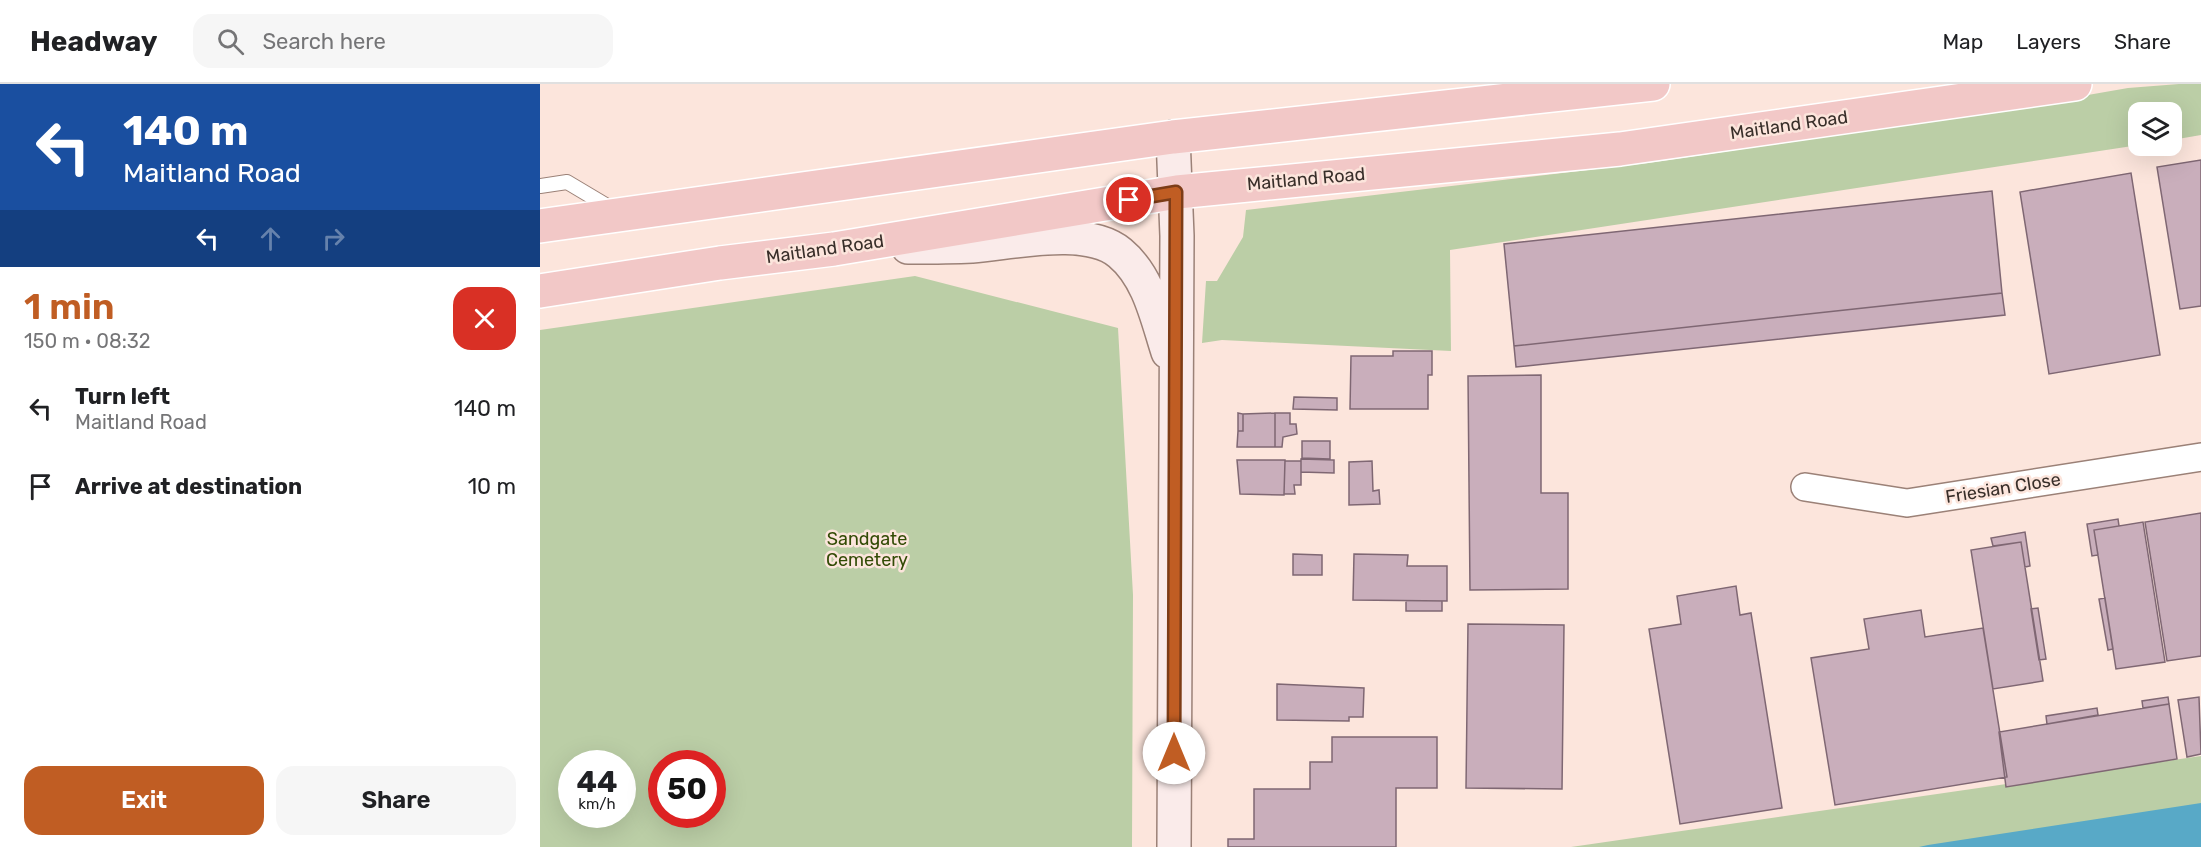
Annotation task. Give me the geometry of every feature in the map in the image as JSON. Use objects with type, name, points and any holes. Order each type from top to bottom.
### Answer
[{"type":"highway","points":[[540,226],[1173,137],[1653,84]]},
{"type":"highway","name":"Maitland Road","points":[[540,291],[720,263],[834,249],[1176,192],[1620,149],[2075,84]]},
{"type":"main road","points":[[1173,137],[1176,192],[1177,379],[1174,847]]},
{"type":"main road","points":[[834,249],[971,246],[1050,238],[1100,244],[1120,253],[1141,280],[1149,295],[1177,379]]},
{"type":"street","name":"Friesian Close","points":[[1805,487],[1907,503],[2201,457]]},
{"type":"lane","points":[[540,186],[567,182],[621,214]]},
{"type":"green space","points":[[2201,84],[2201,135],[2182,138],[2182,102],[2128,102],[2128,147],[1450,250],[1451,351],[1222,340],[1202,343],[1206,281],[1217,281],[1243,237],[1246,210],[1648,163],[1968,116],[2128,88]]},
{"type":"green space","name":"Sandgate Cemetery","points":[[915,276],[1118,328],[1133,595],[1132,847],[540,847],[540,330]]},
{"type":"green space","points":[[2201,756],[2201,847],[1571,847]]},
{"type":"water","points":[[2201,803],[2201,847],[1919,847],[1928,845]]},
{"type":"building","points":[[2201,160],[2201,306],[2180,309],[2157,167]]},
{"type":"building","points":[[2131,173],[2160,355],[2049,374],[2020,192]]},
{"type":"building","points":[[1992,191],[2002,293],[1514,346],[1504,244]]},
{"type":"building","points":[[2002,293],[2005,315],[1516,367],[1514,346]]},
{"type":"building","points":[[1393,351],[1432,351],[1432,375],[1428,375],[1428,409],[1350,409],[1351,356],[1393,356]]},
{"type":"building","points":[[1541,375],[1541,493],[1568,493],[1568,589],[1470,590],[1468,376]]},
{"type":"building","points":[[1294,397],[1337,398],[1337,410],[1293,409]]},
{"type":"building","points":[[1238,413],[1243,414],[1243,431],[1238,431]]},
{"type":"building","points":[[1275,413],[1275,447],[1237,447],[1238,431],[1243,431],[1243,414]]},
{"type":"building","points":[[1275,413],[1290,413],[1290,424],[1296,424],[1297,434],[1283,437],[1282,447],[1275,447]]},
{"type":"building","points":[[1302,441],[1330,441],[1330,459],[1302,458]]},
{"type":"building","points":[[1301,459],[1334,460],[1334,473],[1301,472]]},
{"type":"building","points":[[1237,460],[1285,460],[1284,495],[1240,494]]},
{"type":"building","points":[[1285,461],[1301,461],[1301,485],[1294,485],[1295,494],[1284,494]]},
{"type":"building","points":[[1372,461],[1373,491],[1379,490],[1380,504],[1349,505],[1349,462]]},
{"type":"building","points":[[2201,513],[2201,656],[2167,661],[2145,522]]},
{"type":"building","points":[[2118,519],[2119,526],[2094,530],[2098,555],[2092,556],[2087,524]]},
{"type":"building","points":[[2143,522],[2165,662],[2116,669],[2094,530]]},
{"type":"building","points":[[2025,532],[2030,566],[2025,567],[2021,542],[1993,546],[1991,538]]},
{"type":"building","points":[[2021,542],[2043,681],[1993,689],[1971,550]]},
{"type":"building","points":[[1293,554],[1322,555],[1322,575],[1293,575]]},
{"type":"building","points":[[1354,554],[1408,555],[1407,566],[1447,566],[1447,601],[1353,600]]},
{"type":"building","points":[[1736,586],[1740,615],[1751,613],[1782,808],[1680,824],[1649,629],[1681,624],[1677,596]]},
{"type":"building","points":[[2105,598],[2113,649],[2108,650],[2099,599]]},
{"type":"building","points":[[1406,601],[1442,601],[1442,611],[1406,611]]},
{"type":"building","points":[[2038,608],[2046,659],[2039,660],[2031,609]]},
{"type":"building","points":[[1921,610],[1925,637],[1983,628],[2007,777],[1835,805],[1811,658],[1869,649],[1864,619]]},
{"type":"building","points":[[1468,624],[1564,625],[1562,789],[1466,788]]},
{"type":"building","points":[[1277,684],[1364,688],[1363,717],[1349,717],[1349,721],[1277,720]]},
{"type":"building","points":[[2168,697],[2169,704],[2143,708],[2142,701]]},
{"type":"building","points":[[2199,697],[2201,754],[2187,757],[2178,700]]},
{"type":"building","points":[[2169,704],[2177,759],[2006,787],[1999,732]]},
{"type":"building","points":[[2097,708],[2098,715],[2047,724],[2046,716]]},
{"type":"building","points":[[1332,737],[1437,737],[1437,788],[1396,788],[1396,847],[1228,847],[1228,839],[1254,839],[1254,789],[1310,789],[1310,762],[1332,762]]},
{"type":"route","points":[[1129,200],[1176,192],[1174,753]]}]
